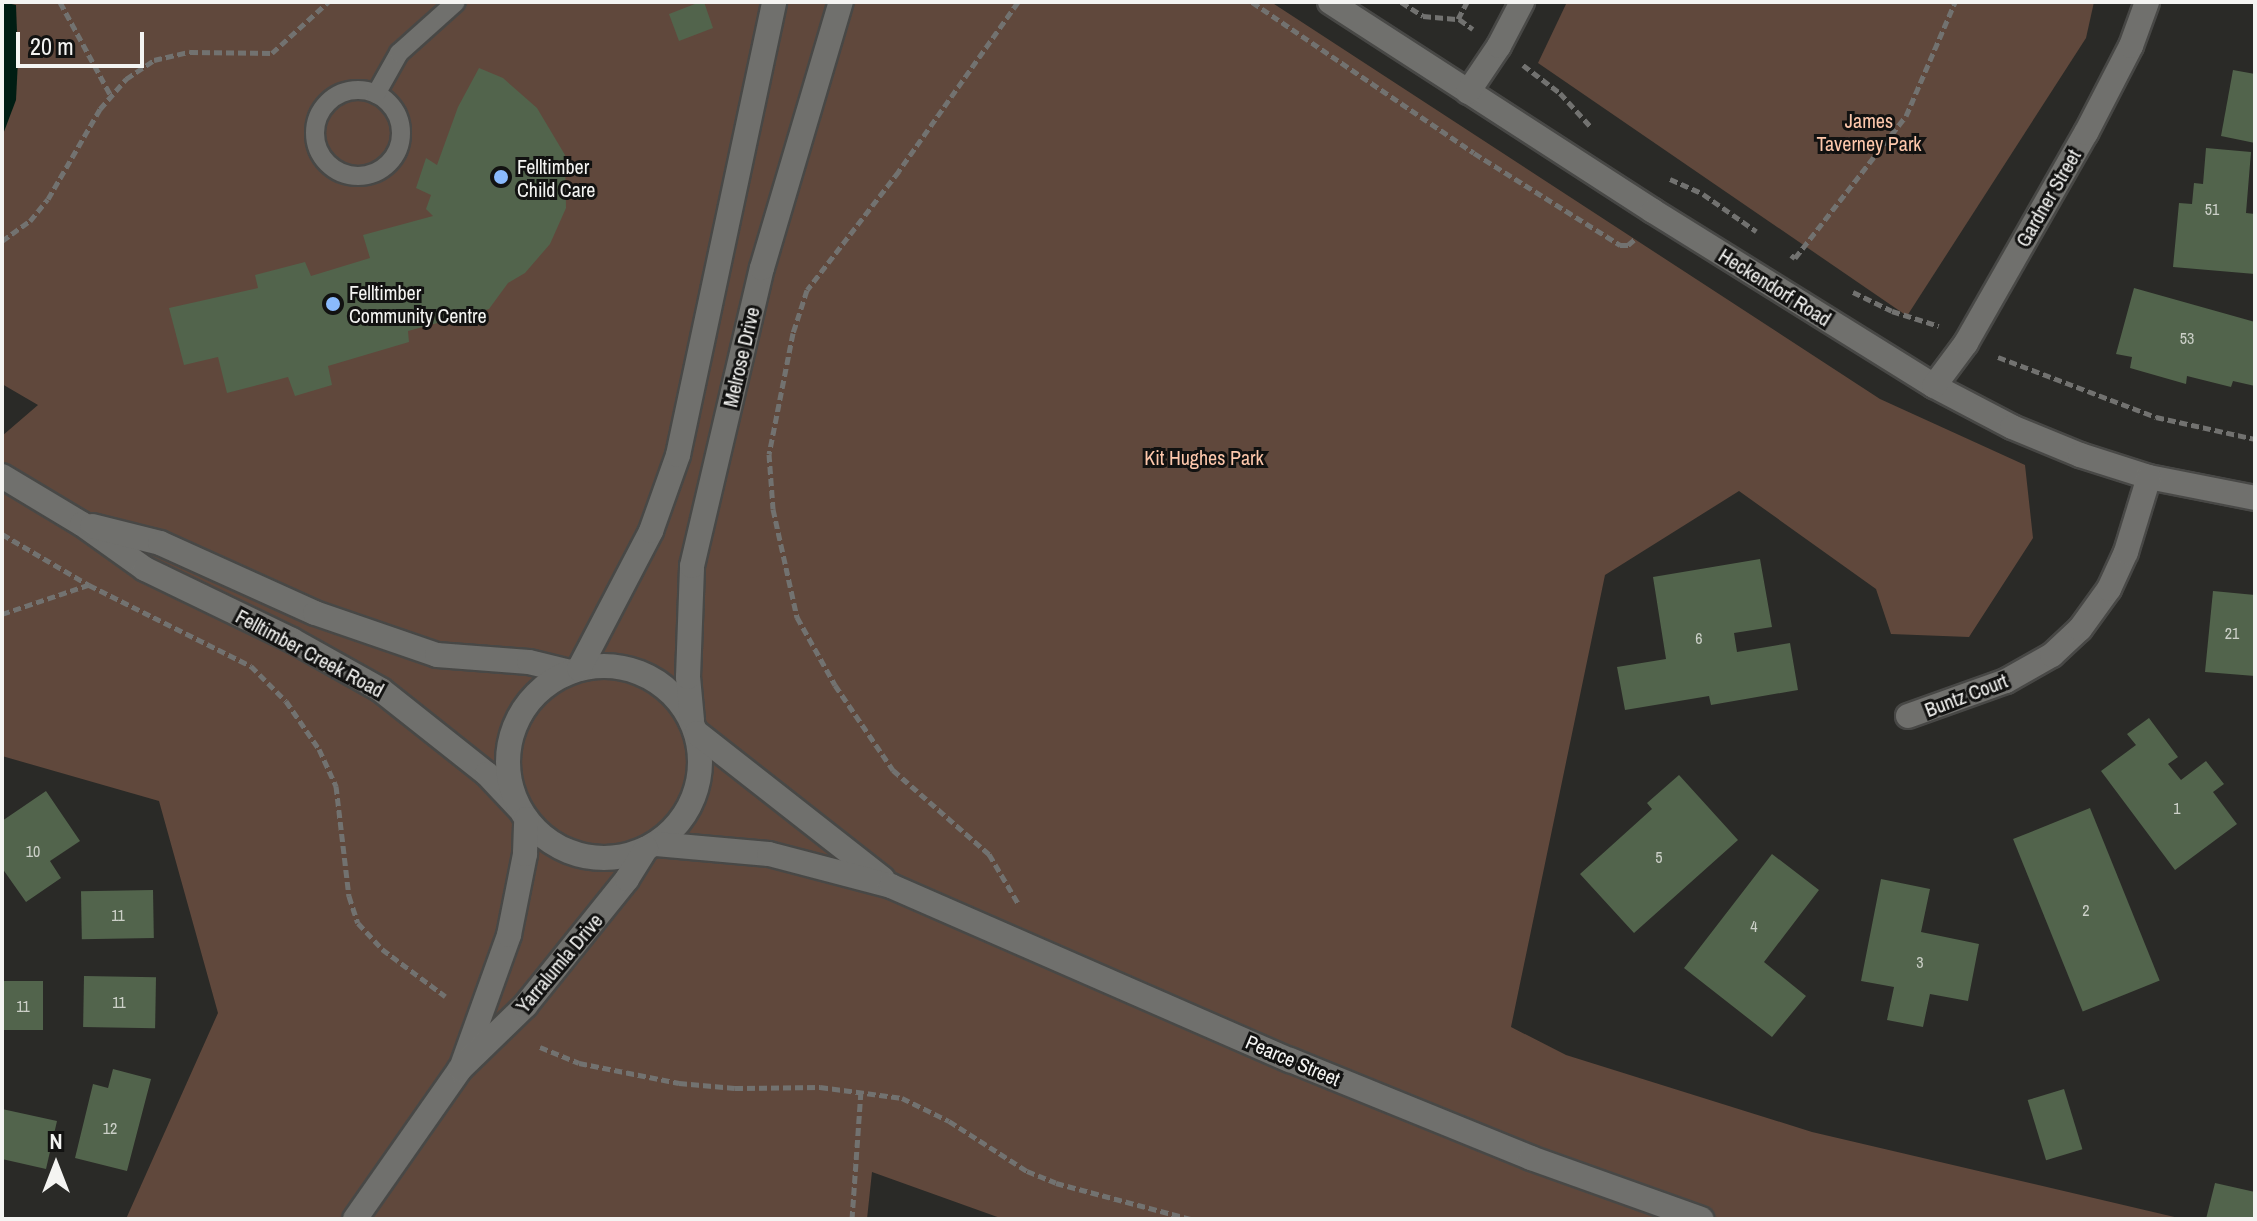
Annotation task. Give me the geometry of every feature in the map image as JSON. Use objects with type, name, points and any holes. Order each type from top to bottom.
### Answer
[{"type":"main road","name":"Melrose Drive","points":[[574,670],[651,531],[678,455],[774,2]]},
{"type":"main road","name":"Melrose Drive","points":[[694,727],[688,677],[692,566],[762,268],[841,2]]},
{"type":"main road","name":"Heckendorf Road","points":[[1330,2],[1653,211],[1934,386],[2012,427],[2080,455],[2149,477],[2255,498]]},
{"type":"main road","points":[[1468,92],[1499,46],[1522,2]]},
{"type":"main road","name":"Gardner Street","points":[[1934,386],[1966,343],[2086,133],[2131,46],[2147,2]]},
{"type":"main road","name":"Felltimber Creek Road","points":[[2,476],[82,524],[145,569],[292,640],[381,690],[487,774],[522,814]]},
{"type":"main road","name":"Buntz Court","points":[[1908,716],[2006,681],[2052,655],[2080,629],[2109,589],[2126,552],[2149,477]]},
{"type":"main road","name":"Felltimber Creek Road","points":[[82,524],[160,543],[315,613],[437,655],[529,662],[574,670]]},
{"type":"main road","points":[[605,666],[632,669],[656,681],[677,699],[694,727],[701,764],[695,795],[680,823],[651,846],[621,857],[581,855],[545,838],[522,814],[509,777],[509,744],[521,713],[542,689],[574,670],[605,666]]},
{"type":"main road","name":"Pearce Street","points":[[694,727],[891,886]]},
{"type":"main road","name":"Yarralumla Drive","points":[[460,1069],[509,935],[525,854],[522,814]]},
{"type":"main road","name":"Pearce Street","points":[[651,846],[769,854],[891,886],[1290,1060],[1531,1158],[1701,1219]]},
{"type":"main road","name":"Yarralumla Drive","points":[[355,1219],[460,1069],[525,1006],[651,846]]},
{"type":"lane","points":[[376,94],[399,53],[456,2]]},
{"type":"lane","points":[[348,91],[376,94],[388,102],[401,126],[396,154],[375,173],[361,177],[333,170],[323,160],[314,133],[324,106],[348,91]]},
{"type":"path","points":[[60,2],[111,96]]},
{"type":"path","points":[[2,241],[30,221],[48,199],[111,96],[126,79],[154,60],[190,52],[272,53],[328,2]]},
{"type":"path","points":[[1018,2],[899,171],[807,290],[793,333],[769,454],[773,509],[797,617],[835,685],[893,770],[989,854],[1049,955]]},
{"type":"path","points":[[1252,2],[1474,153],[1620,245],[1628,245],[1636,238],[1670,178]]},
{"type":"path","points":[[1401,2],[1423,16],[1458,19],[1499,46],[1560,93],[1597,134]]},
{"type":"path","points":[[1458,19],[1467,2]]},
{"type":"path","points":[[1795,258],[1906,116],[1955,2]]},
{"type":"path","points":[[1658,171],[1703,194],[1768,239]]},
{"type":"path","points":[[1781,249],[1806,265]]},
{"type":"path","points":[[1841,287],[1892,311],[1931,321],[1966,343],[2156,417],[2255,439]]},
{"type":"path","points":[[2,534],[89,585],[251,666],[286,701],[319,749],[336,786],[349,896],[358,923],[382,949],[445,996]]},
{"type":"path","points":[[2,614],[89,585]]},
{"type":"path","points":[[540,1047],[579,1063],[679,1083],[861,1091],[902,1098],[949,1121],[1027,1171],[1056,1183],[1190,1219]]},
{"type":"path","points":[[852,1219],[861,1091]]},
{"type":"green space","name":"Kit Hughes Park","points":[[2,2],[1271,2],[1880,399],[2025,465],[2033,538],[1969,637],[1891,634],[1876,589],[1739,491],[1605,575],[1511,1027],[1566,1055],[1812,1132],[2183,1219],[1003,1219],[872,1172],[867,1219],[126,1219],[218,1013],[159,801],[2,756],[2,436],[38,405],[2,384]]},
{"type":"green space","name":"James Taverney Park","points":[[1567,2],[2094,2],[2086,38],[1907,316],[1538,63]]},
{"type":"shaded area","points":[[2,2],[16,5],[18,60],[16,100],[2,137]]},
{"type":"building","points":[[704,2],[713,28],[679,41],[669,14]]},
{"type":"building","points":[[479,68],[503,78],[537,108],[565,155],[566,208],[550,244],[525,273],[508,283],[489,309],[408,331],[409,342],[328,366],[332,385],[295,396],[288,377],[227,393],[218,357],[184,365],[169,308],[258,288],[255,275],[305,262],[311,276],[370,258],[363,235],[433,216],[426,209],[431,195],[416,188],[426,158],[437,165],[458,107]]},
{"type":"building","points":[[2233,70],[2255,74],[2255,143],[2221,136]]},
{"type":"building","points":[[2206,148],[2251,152],[2246,213],[2255,214],[2255,274],[2173,267],[2179,203],[2192,204],[2194,183],[2203,184]]},
{"type":"building","points":[[2134,288],[2255,322],[2255,386],[2233,381],[2231,387],[2187,376],[2186,384],[2130,368],[2132,357],[2116,354]]},
{"type":"building","points":[[1760,559],[1772,627],[1734,633],[1737,652],[1790,643],[1798,690],[1711,705],[1709,696],[1625,710],[1617,667],[1666,659],[1653,577]]},
{"type":"building","points":[[2213,591],[2255,595],[2255,676],[2205,672]]},
{"type":"building","points":[[2149,718],[2178,757],[2168,764],[2181,780],[2206,761],[2224,784],[2213,792],[2237,824],[2175,870],[2101,771],[2136,745],[2127,734]]},
{"type":"building","points":[[1679,775],[1738,840],[1634,933],[1580,874],[1652,809],[1647,803]]},
{"type":"building","points":[[46,791],[80,841],[50,861],[61,878],[26,902],[2,868],[2,821]]},
{"type":"building","points":[[2090,808],[2160,980],[2083,1012],[2013,839]]},
{"type":"building","points":[[1772,854],[1819,890],[1764,962],[1806,996],[1772,1037],[1684,968]]},
{"type":"building","points":[[1881,879],[1930,889],[1921,932],[1979,944],[1968,1001],[1930,994],[1923,1027],[1887,1020],[1894,987],[1861,981]]},
{"type":"building","points":[[153,890],[154,938],[82,939],[81,891]]},
{"type":"building","points":[[84,976],[156,977],[155,1028],[83,1027]]},
{"type":"building","points":[[2,981],[43,981],[43,1030],[2,1030]]},
{"type":"building","points":[[113,1069],[151,1079],[127,1171],[75,1158],[93,1084],[108,1088]]},
{"type":"building","points":[[2064,1089],[2082,1149],[2046,1160],[2028,1100]]},
{"type":"building","points":[[2,1109],[57,1121],[46,1169],[2,1159]]},
{"type":"building","points":[[2215,1183],[2255,1192],[2255,1219],[2206,1219]]},
{"type":"place","name":"Felltimber Child Care","points":[[501,177]]},
{"type":"place","name":"Felltimber Community Centre","points":[[333,304]]}]
